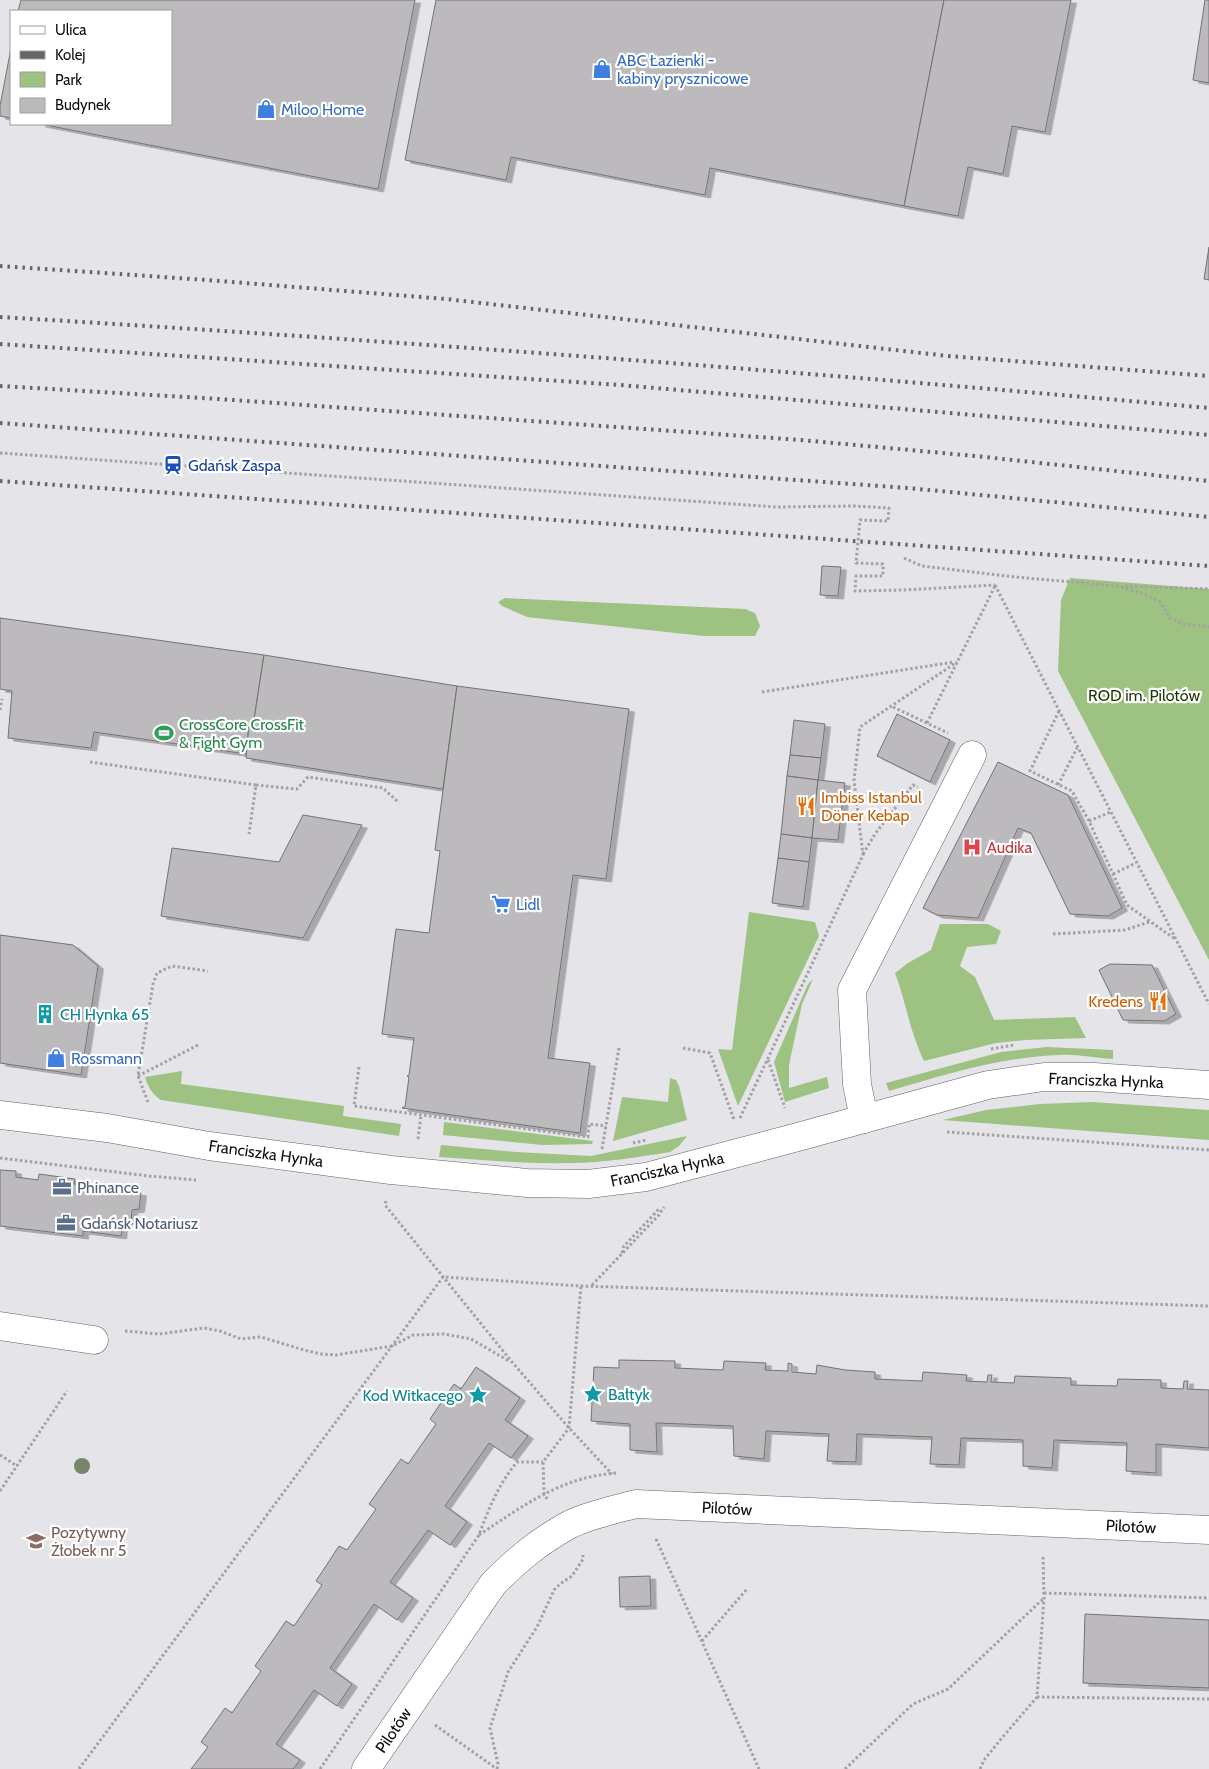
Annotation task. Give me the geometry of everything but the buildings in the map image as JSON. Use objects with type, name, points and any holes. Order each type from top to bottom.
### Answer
[{"type":"street","points":[[864,1118],[857,1084],[852,990],[972,755]]},
{"type":"street","name":"Franciszka Hynka","points":[[0,1115],[107,1128],[208,1146],[391,1170],[528,1183],[588,1184],[646,1177],[988,1085],[1044,1077],[1094,1077],[1209,1085]]},
{"type":"street","points":[[0,1326],[94,1340]]},
{"type":"street","name":"Pilotów","points":[[366,1769],[493,1584],[519,1558],[540,1542],[570,1524],[636,1504],[1209,1530]]},
{"type":"path","points":[[0,453],[776,507],[854,506],[888,508],[888,521],[860,520],[856,563],[883,564],[883,576],[856,576],[855,591],[995,585]]},
{"type":"path","points":[[904,558],[922,566],[1015,577],[1118,586],[1209,589]]},
{"type":"path","points":[[928,723],[995,585]]},
{"type":"path","points":[[995,585],[1209,1004]]},
{"type":"path","points":[[1118,586],[1145,594],[1160,602],[1170,618],[1184,624],[1209,627]]},
{"type":"path","points":[[762,692],[957,662]]},
{"type":"path","points":[[863,856],[854,780],[860,727],[957,662]]},
{"type":"path","points":[[0,710],[2,699]]},
{"type":"path","points":[[893,706],[951,735]]},
{"type":"path","points":[[1059,711],[1030,771],[1072,791],[1089,821],[1127,905],[1176,940]]},
{"type":"path","points":[[1058,785],[1077,747]]},
{"type":"path","points":[[90,762],[297,789],[308,777],[383,788],[399,803]]},
{"type":"path","points":[[249,834],[256,785]]},
{"type":"path","points":[[739,1119],[875,834],[913,785],[921,788]]},
{"type":"path","points":[[1089,821],[1111,812]]},
{"type":"path","points":[[1113,874],[1136,863]]},
{"type":"path","points":[[1053,934],[1126,930],[1150,922]]},
{"type":"path","points":[[149,1105],[138,1076],[152,984],[157,973],[172,966],[208,971]]},
{"type":"path","points":[[138,1076],[198,1045]]},
{"type":"path","points":[[602,1150],[619,1048]]},
{"type":"path","points":[[684,1048],[710,1053],[734,1120]]},
{"type":"path","points":[[768,1059],[785,1106]]},
{"type":"path","points":[[359,1067],[354,1106],[588,1137],[589,1124],[606,1126]]},
{"type":"path","points":[[418,1141],[421,1115]]},
{"type":"path","points":[[939,1132],[1209,1150]]},
{"type":"path","points":[[2,1156],[150,1176],[201,1180]]},
{"type":"path","points":[[622,1255],[624,1246],[668,1199]]},
{"type":"path","points":[[385,1205],[512,1362],[611,1473],[636,1504],[654,1534],[759,1769]]},
{"type":"path","points":[[592,1286],[658,1216]]},
{"type":"path","points":[[443,1277],[581,1286],[1209,1306]]},
{"type":"path","points":[[79,1769],[443,1277]]},
{"type":"path","points":[[569,1428],[581,1286]]},
{"type":"path","points":[[121,1330],[159,1334],[204,1328],[220,1330],[241,1339],[261,1337],[321,1354],[336,1355],[392,1346],[413,1335],[444,1334],[471,1339],[512,1362]]},
{"type":"path","points":[[0,1491],[67,1391]]},
{"type":"path","points":[[0,1455],[17,1466]]},
{"type":"path","points":[[320,1769],[479,1535],[505,1477],[517,1462],[543,1462]]},
{"type":"path","points":[[980,1769],[990,1753],[1037,1697],[1044,1598],[1043,1522]]},
{"type":"path","points":[[409,1706],[497,1769],[498,1764],[490,1728],[508,1672],[536,1628],[554,1590],[572,1576],[583,1559],[583,1555]]},
{"type":"path","points":[[702,1641],[747,1589]]},
{"type":"path","points":[[1044,1593],[1209,1598]]},
{"type":"path","points":[[845,1769],[913,1704],[948,1689],[1044,1598]]},
{"type":"path","points":[[1037,1697],[1209,1699]]},
{"type":"green space","name":"ROD im. Pilotów","points":[[1070,578],[1209,589],[1209,960],[1058,671],[1061,600]]},
{"type":"green space","points":[[505,598],[745,609],[755,613],[760,626],[755,636],[704,636],[527,617],[502,606],[498,602]]},
{"type":"green space","points":[[749,912],[815,922],[819,936],[738,1106],[718,1049],[732,1050]]},
{"type":"green space","points":[[940,924],[988,924],[1001,931],[996,944],[967,947],[960,966],[975,977],[994,1020],[1075,1017],[1086,1038],[996,1043],[924,1061],[915,1040],[895,973],[931,950]]},
{"type":"green space","points":[[813,979],[802,1004],[789,1065],[789,1088],[827,1077],[829,1088],[785,1102],[774,1062],[808,984]]},
{"type":"green space","points":[[1047,1047],[1113,1050],[1113,1059],[1072,1055],[1037,1056],[994,1063],[889,1091],[886,1083],[1001,1052]]},
{"type":"green space","points":[[182,1071],[181,1084],[344,1106],[343,1116],[401,1124],[399,1136],[161,1100],[151,1090],[145,1077]]},
{"type":"green space","points":[[670,1078],[676,1080],[679,1086],[687,1120],[613,1141],[622,1097],[668,1102]]},
{"type":"green space","points":[[1092,1102],[1209,1110],[1209,1140],[943,1120],[986,1110],[1040,1104]]},
{"type":"green space","points":[[444,1122],[593,1141],[592,1144],[542,1145],[443,1135]]},
{"type":"green space","points":[[687,1136],[679,1146],[670,1152],[595,1162],[504,1162],[439,1157],[441,1145],[591,1156]]},
{"type":"railway","points":[[0,266],[446,299],[948,356],[1209,376]]},
{"type":"railway","points":[[0,317],[303,336],[605,358],[1209,408]]},
{"type":"railway","points":[[0,344],[620,385],[1209,435]]},
{"type":"railway","points":[[0,386],[219,399],[801,440],[1209,481]]},
{"type":"railway","points":[[0,423],[908,488],[1209,517]]},
{"type":"railway","points":[[0,481],[1209,566]]},
{"type":"place","name":"ABC Łazienki - kabiny prysznicowe","points":[[602,69]]},
{"type":"place","name":"Miloo Home","points":[[266,109]]},
{"type":"place","name":"Gdańsk Zaspa","points":[[173,465]]},
{"type":"place","name":"CrossCore CrossFit & Fight Gym","points":[[164,733]]},
{"type":"place","name":"Imbiss Istanbul Döner Kebap","points":[[806,806]]},
{"type":"place","name":"Audika","points":[[972,847]]},
{"type":"place","name":"Lidl","points":[[501,904]]},
{"type":"place","name":"Kredens","points":[[1158,1001]]},
{"type":"place","name":"CH Hynka 65","points":[[45,1014]]},
{"type":"place","name":"Rossmann","points":[[56,1058]]},
{"type":"place","name":"Phinance","points":[[62,1187]]},
{"type":"place","name":"Gdańsk Notariusz","points":[[66,1223]]},
{"type":"place","name":"Bałtyk","points":[[593,1394]]},
{"type":"place","name":"Kod Witkacego","points":[[478,1395]]},
{"type":"place","name":"Pozytywny Żłobek nr 5","points":[[36,1541]]}]
